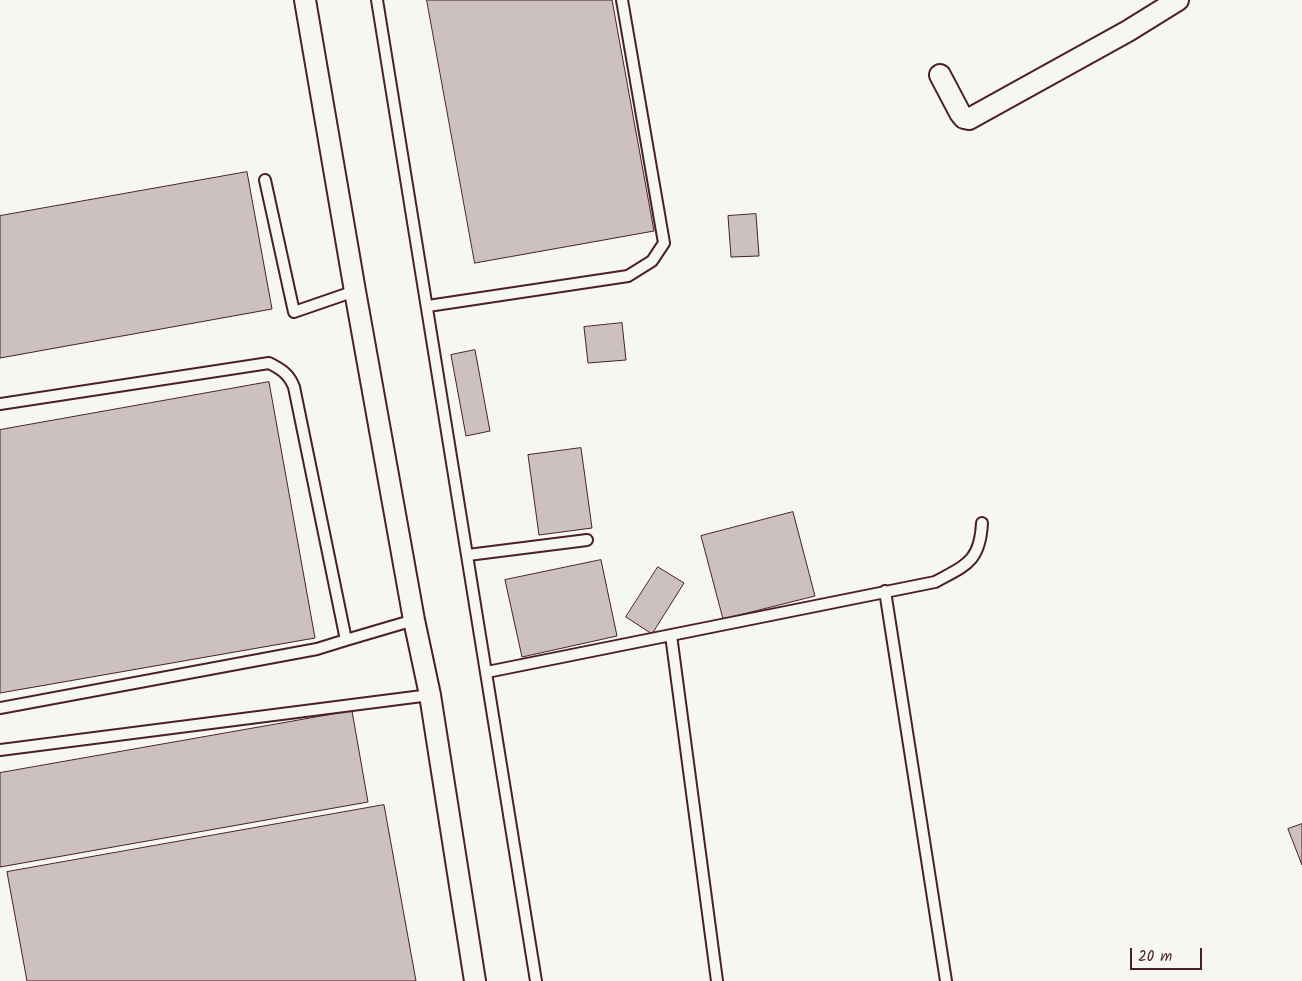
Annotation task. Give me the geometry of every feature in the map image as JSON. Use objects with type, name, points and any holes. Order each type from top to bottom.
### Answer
[{"type":"street","points":[[305,0],[414,620],[430,695],[475,981]]},
{"type":"street","points":[[940,75],[960,113],[964,118],[969,119],[1128,31],[1178,0]]},
{"type":"lane","points":[[378,0],[536,981]]},
{"type":"lane","points":[[428,306],[628,276],[652,261],[664,243],[622,0]]},
{"type":"lane","points":[[265,180],[294,312],[355,291]]},
{"type":"lane","points":[[0,404],[269,363],[281,370],[288,375],[294,387],[346,640]]},
{"type":"lane","points":[[487,672],[936,582],[968,564],[977,550],[982,523]]},
{"type":"lane","points":[[468,555],[587,540]]},
{"type":"lane","points":[[885,591],[946,981]]},
{"type":"lane","points":[[0,708],[317,649],[414,620]]},
{"type":"lane","points":[[671,635],[717,981]]},
{"type":"lane","points":[[0,750],[430,695]]},
{"type":"building","points":[[427,0],[612,0],[654,231],[475,263]]},
{"type":"building","points":[[247,172],[272,309],[0,358],[0,216]]},
{"type":"building","points":[[756,214],[759,256],[731,257],[728,216]]},
{"type":"building","points":[[622,323],[626,360],[588,363],[584,327]]},
{"type":"building","points":[[475,350],[490,431],[466,436],[451,355]]},
{"type":"building","points":[[269,382],[315,638],[0,693],[0,430]]},
{"type":"building","points":[[581,448],[592,528],[539,535],[528,455]]},
{"type":"building","points":[[793,512],[815,596],[723,619],[701,536]]},
{"type":"building","points":[[601,560],[617,636],[522,657],[505,580]]},
{"type":"building","points":[[658,567],[684,583],[652,634],[626,617]]},
{"type":"building","points":[[352,711],[368,802],[0,867],[0,773]]},
{"type":"building","points":[[384,805],[416,981],[27,981],[7,872]]},
{"type":"building","points":[[1302,824],[1302,865],[1288,829]]}]
